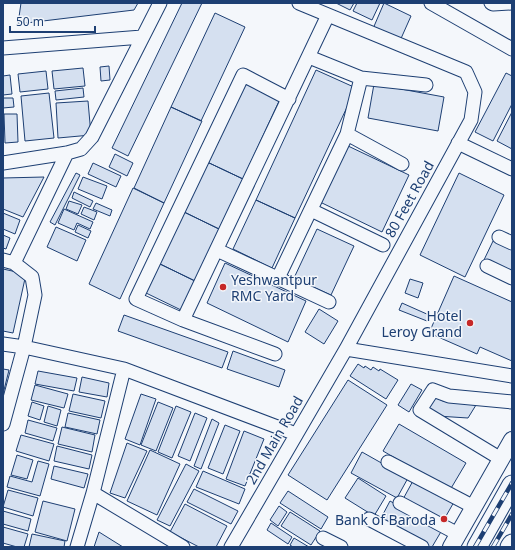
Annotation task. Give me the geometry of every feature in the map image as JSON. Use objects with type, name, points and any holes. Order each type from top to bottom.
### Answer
[{"type":"highway","points":[[477,547],[512,485]]},
{"type":"main road","points":[[454,541],[512,440]]},
{"type":"street","points":[[3,163],[67,153],[81,149],[92,137],[160,3]]},
{"type":"street","name":"80 Feet Road","points":[[299,3],[466,72],[475,92],[471,120],[346,349]]},
{"type":"street","points":[[431,3],[512,49]]},
{"type":"street","points":[[491,3],[512,3]]},
{"type":"street","points":[[183,320],[328,15]]},
{"type":"street","points":[[3,48],[142,38]]},
{"type":"street","points":[[309,57],[361,78],[426,85]]},
{"type":"street","points":[[275,354],[183,320],[136,299],[243,75],[289,98]]},
{"type":"street","points":[[278,278],[347,134],[361,78]]},
{"type":"street","points":[[347,134],[402,164]]},
{"type":"street","points":[[458,143],[512,169]]},
{"type":"street","points":[[3,424],[24,347],[35,295],[32,277],[9,261],[67,153]]},
{"type":"street","points":[[311,210],[383,245]]},
{"type":"street","points":[[499,237],[512,243]]},
{"type":"street","points":[[217,250],[329,302]]},
{"type":"street","points":[[487,266],[512,278]]},
{"type":"street","points":[[3,344],[124,368],[296,434]]},
{"type":"street","points":[[346,349],[512,376]]},
{"type":"street","name":"2nd Main Road","points":[[231,547],[346,349]]},
{"type":"street","points":[[77,547],[93,493],[124,368]]},
{"type":"street","points":[[501,459],[420,410],[433,390],[449,396],[512,402]]},
{"type":"street","points":[[388,462],[474,507]]},
{"type":"street","points":[[93,493],[183,547]]},
{"type":"street","points":[[400,503],[454,541]]},
{"type":"street","points":[[370,519],[422,547]]},
{"type":"street","points":[[323,538],[341,547]]},
{"type":"building","points":[[21,3],[138,3],[134,10],[18,24]]},
{"type":"building","points":[[182,3],[202,3],[128,156],[112,148]]},
{"type":"building","points":[[336,3],[354,3],[350,10]]},
{"type":"building","points":[[357,3],[380,3],[372,20],[353,11]]},
{"type":"building","points":[[384,3],[411,16],[399,43],[372,31]]},
{"type":"building","points":[[215,13],[245,27],[201,121],[171,107]]},
{"type":"building","points":[[109,66],[110,80],[101,81],[100,67]]},
{"type":"building","points":[[83,68],[85,86],[54,89],[52,71]]},
{"type":"building","points":[[316,70],[356,88],[295,218],[256,200]]},
{"type":"building","points":[[46,71],[48,89],[20,92],[18,74]]},
{"type":"building","points":[[506,73],[512,76],[512,104],[493,141],[475,132]]},
{"type":"building","points":[[10,75],[12,94],[3,95],[3,76]]},
{"type":"building","points":[[242,82],[280,99],[243,179],[205,161]]},
{"type":"building","points":[[374,84],[444,97],[438,131],[368,118]]},
{"type":"building","points":[[83,88],[84,97],[56,100],[55,91]]},
{"type":"building","points":[[49,93],[54,138],[25,141],[21,96]]},
{"type":"building","points":[[3,98],[13,98],[14,107],[3,108]]},
{"type":"building","points":[[88,101],[91,135],[58,138],[56,103]]},
{"type":"building","points":[[171,107],[202,121],[164,203],[134,188]]},
{"type":"building","points":[[512,112],[512,149],[497,141]]},
{"type":"building","points":[[4,114],[17,114],[18,142],[5,143]]},
{"type":"building","points":[[346,145],[409,175],[382,232],[320,202]]},
{"type":"building","points":[[115,154],[133,163],[127,176],[109,167]]},
{"type":"building","points":[[205,161],[243,179],[219,229],[182,211]]},
{"type":"building","points":[[93,163],[121,176],[116,187],[88,174]]},
{"type":"building","points":[[76,173],[80,175],[55,225],[50,222]]},
{"type":"building","points":[[459,173],[504,195],[465,277],[420,255]]},
{"type":"building","points":[[44,177],[23,217],[3,209],[3,178]]},
{"type":"building","points":[[83,177],[107,186],[102,199],[78,189]]},
{"type":"building","points":[[133,188],[164,203],[120,299],[89,284]]},
{"type":"building","points":[[74,192],[93,201],[90,207],[72,198]]},
{"type":"building","points":[[256,200],[295,218],[272,268],[233,249]]},
{"type":"building","points":[[69,201],[82,205],[78,214],[66,209]]},
{"type":"building","points":[[96,203],[112,210],[110,216],[93,209]]},
{"type":"building","points":[[84,207],[97,212],[94,220],[81,214]]},
{"type":"building","points":[[64,209],[93,222],[90,229],[77,223],[74,230],[58,223]]},
{"type":"building","points":[[182,211],[219,229],[195,281],[158,263]]},
{"type":"building","points":[[3,213],[20,220],[15,234],[3,229]]},
{"type":"building","points":[[78,225],[91,231],[88,238],[75,232]]},
{"type":"building","points":[[56,227],[86,240],[77,261],[47,247]]},
{"type":"building","points":[[317,229],[354,246],[331,295],[294,278]]},
{"type":"building","points":[[3,235],[10,238],[6,249],[3,248]]},
{"type":"building","points":[[494,239],[512,247],[512,275],[483,262]]},
{"type":"building","points":[[158,263],[195,281],[181,310],[144,292]]},
{"type":"building","points":[[225,263],[306,301],[288,342],[207,303]]},
{"type":"building","points":[[3,269],[26,274],[13,333],[3,331]]},
{"type":"building","name":"Hotel Leroy Grand","points":[[454,276],[512,302],[512,361],[480,347],[477,354],[429,333]]},
{"type":"building","points":[[410,279],[423,283],[418,298],[405,293]]},
{"type":"building","points":[[402,303],[429,315],[427,321],[399,310]]},
{"type":"building","points":[[319,309],[338,321],[324,344],[305,332]]},
{"type":"building","points":[[124,315],[228,352],[222,368],[118,331]]},
{"type":"building","points":[[233,351],[285,370],[279,387],[227,369]]},
{"type":"building","points":[[358,364],[371,370],[373,367],[379,371],[380,369],[398,380],[386,399],[350,376]]},
{"type":"building","points":[[3,369],[9,370],[3,394]]},
{"type":"building","points":[[38,371],[77,378],[74,391],[35,384]]},
{"type":"building","points":[[82,377],[109,383],[107,397],[79,392]]},
{"type":"building","points":[[348,380],[387,405],[327,500],[288,475]]},
{"type":"building","points":[[411,384],[422,390],[409,412],[398,405]]},
{"type":"building","points":[[35,385],[68,394],[64,408],[31,400]]},
{"type":"building","points":[[73,394],[105,401],[101,418],[69,411]]},
{"type":"building","points":[[141,394],[156,399],[140,445],[125,439]]},
{"type":"building","points":[[431,395],[443,401],[476,405],[468,418],[437,416],[424,409]]},
{"type":"building","points":[[32,402],[44,406],[40,420],[28,416]]},
{"type":"building","points":[[158,402],[173,408],[156,451],[141,445]]},
{"type":"building","points":[[48,406],[61,410],[57,426],[44,422]]},
{"type":"building","points":[[176,406],[191,412],[172,458],[158,452]]},
{"type":"building","points":[[68,413],[100,420],[97,434],[65,427]]},
{"type":"building","points":[[195,413],[207,418],[190,461],[178,456]]},
{"type":"building","points":[[212,419],[219,423],[201,469],[194,466]]},
{"type":"building","points":[[28,420],[57,428],[53,441],[25,433]]},
{"type":"building","points":[[399,424],[466,463],[450,490],[383,451]]},
{"type":"building","points":[[225,425],[240,431],[223,474],[208,468]]},
{"type":"building","points":[[62,427],[95,435],[92,452],[58,444]]},
{"type":"building","points":[[244,431],[264,439],[245,486],[226,479]]},
{"type":"building","points":[[21,435],[54,444],[49,461],[16,451]]},
{"type":"building","points":[[127,443],[147,451],[125,498],[110,493]]},
{"type":"building","points":[[57,446],[92,455],[89,469],[54,461]]},
{"type":"building","points":[[150,450],[180,464],[157,515],[127,501]]},
{"type":"building","points":[[362,452],[408,478],[397,498],[351,473]]},
{"type":"building","points":[[17,455],[33,460],[27,479],[11,475]]},
{"type":"building","points":[[38,461],[49,464],[40,496],[7,487],[10,476],[32,482]]},
{"type":"building","points":[[186,464],[199,471],[170,526],[157,520]]},
{"type":"building","points":[[54,466],[88,474],[84,488],[51,479]]},
{"type":"building","points":[[203,471],[245,489],[239,504],[196,487]]},
{"type":"building","points":[[358,478],[386,496],[374,516],[345,498]]},
{"type":"building","points":[[414,479],[454,502],[442,523],[402,501]]},
{"type":"building","points":[[194,489],[238,511],[231,524],[187,502]]},
{"type":"building","points":[[8,490],[38,498],[33,516],[3,507]]},
{"type":"building","points":[[288,491],[328,517],[321,529],[280,503]]},
{"type":"building","points":[[43,501],[75,509],[67,541],[35,532]]},
{"type":"building","points":[[390,501],[442,530],[432,547],[428,547],[380,520]]},
{"type":"building","points":[[185,504],[227,526],[216,547],[199,547],[170,532]]},
{"type":"building","points":[[279,506],[287,512],[278,526],[270,520]]},
{"type":"building","points":[[3,511],[31,519],[28,531],[3,524]]},
{"type":"building","points":[[290,512],[320,531],[311,545],[281,526]]},
{"type":"building","points":[[271,523],[292,537],[288,544],[267,530]]},
{"type":"building","points":[[3,527],[28,534],[24,547],[17,547],[3,543]]},
{"type":"building","points":[[99,532],[123,547],[94,547]]},
{"type":"building","points":[[32,534],[65,541],[64,547],[29,547]]},
{"type":"building","points":[[294,538],[309,547],[293,547],[290,545]]},
{"type":"railway","points":[[475,547],[512,483]]},
{"type":"railway","points":[[493,547],[512,514]]},
{"type":"place","name":"Yeshwantpur RMC Yard","points":[[223,287]]},
{"type":"place","name":"Hotel Leroy Grand","points":[[470,323]]},
{"type":"place","name":"Bank of Baroda","points":[[444,519]]}]
